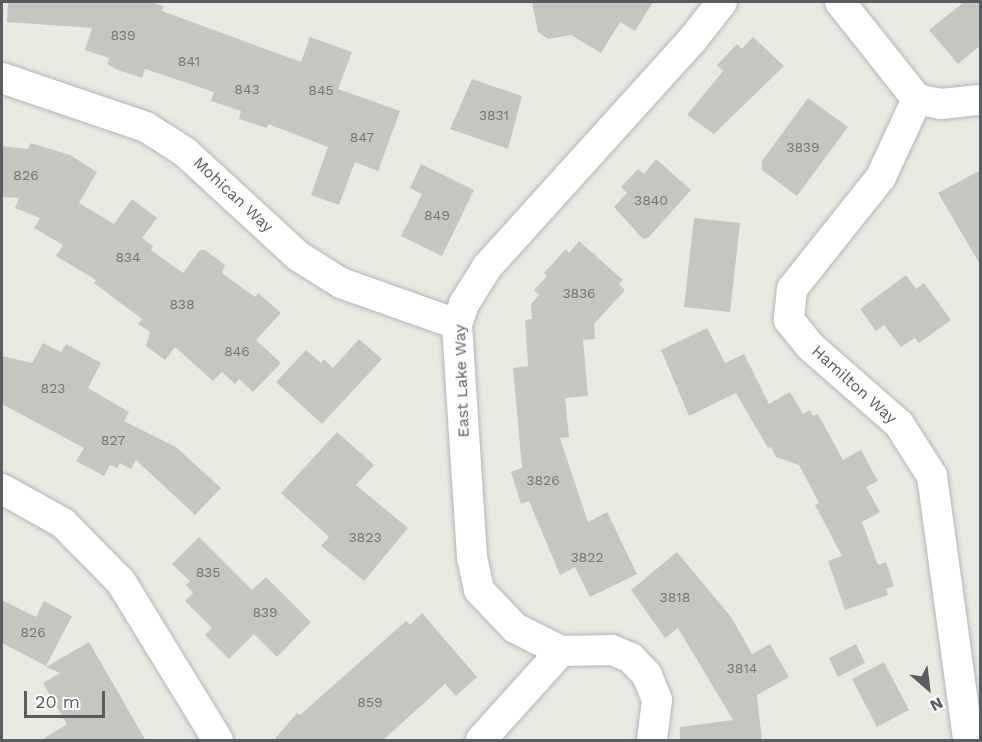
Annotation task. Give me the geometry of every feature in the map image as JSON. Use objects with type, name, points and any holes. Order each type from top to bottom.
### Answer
[{"type":"street","name":"East Lake Way","points":[[652,741],[657,700],[646,675],[631,658],[612,650],[561,651],[515,628],[479,590],[472,557],[457,324],[464,304],[487,267],[693,39],[722,2]]},
{"type":"street","points":[[840,2],[917,99],[941,104],[981,100]]},
{"type":"street","name":"Mohican Way","points":[[2,78],[146,127],[185,152],[298,256],[341,283],[457,324]]},
{"type":"street","name":"Hamilton Way","points":[[917,99],[881,177],[792,289],[789,320],[811,347],[898,424],[932,476],[968,741]]},
{"type":"street","points":[[2,489],[63,523],[121,582],[218,741]]},
{"type":"street","points":[[481,741],[561,651]]},
{"type":"building","points":[[8,2],[150,2],[164,6],[162,11],[301,62],[310,37],[352,52],[338,89],[400,111],[378,171],[355,162],[339,205],[311,195],[328,147],[268,124],[267,128],[239,119],[241,111],[211,101],[214,92],[145,69],[142,78],[118,70],[107,64],[109,58],[85,50],[92,28],[7,22]]},
{"type":"building","points":[[532,2],[653,2],[635,31],[620,22],[601,53],[571,35],[548,39],[538,32]]},
{"type":"building","points":[[964,2],[981,2],[981,45],[958,64],[929,30]]},
{"type":"building","points":[[753,37],[784,66],[714,134],[687,115],[723,71],[717,65],[737,44],[742,49]]},
{"type":"building","points":[[472,79],[522,96],[508,149],[450,129]]},
{"type":"building","points":[[808,98],[848,127],[797,196],[762,170],[762,161]]},
{"type":"building","points":[[31,143],[70,155],[97,172],[79,203],[114,224],[132,199],[157,218],[142,238],[153,246],[151,250],[183,273],[200,250],[205,250],[225,265],[222,273],[255,297],[258,293],[281,313],[256,340],[281,363],[253,392],[239,379],[235,384],[222,372],[213,381],[175,347],[165,360],[146,346],[150,332],[138,324],[142,319],[94,283],[96,280],[56,256],[63,245],[34,228],[40,218],[15,208],[19,198],[2,197],[2,146],[28,149]]},
{"type":"building","points":[[656,159],[691,190],[648,238],[643,239],[614,207],[627,193],[621,187],[638,169],[644,174]]},
{"type":"building","points":[[421,164],[474,190],[442,256],[401,236],[422,194],[410,188]]},
{"type":"building","points":[[981,170],[981,266],[938,193]]},
{"type":"building","points":[[694,218],[740,223],[730,312],[684,307]]},
{"type":"building","points":[[579,241],[623,280],[619,284],[625,290],[594,324],[595,339],[583,340],[588,396],[565,398],[569,437],[560,438],[588,522],[607,512],[637,574],[590,597],[575,567],[560,575],[529,501],[521,504],[511,472],[522,468],[513,368],[528,366],[525,320],[532,319],[531,304],[539,295],[534,290],[547,276],[544,273],[566,249],[569,253]]},
{"type":"building","points":[[906,275],[916,289],[924,283],[951,320],[919,343],[915,338],[901,347],[884,325],[876,331],[860,309]]},
{"type":"building","points":[[707,328],[725,363],[744,354],[769,404],[790,392],[803,414],[810,410],[813,416],[818,414],[843,460],[861,450],[878,481],[866,487],[880,512],[862,522],[878,565],[886,562],[894,586],[886,589],[888,595],[845,610],[828,561],[842,556],[815,505],[819,503],[799,465],[776,457],[771,447],[768,448],[736,393],[689,416],[661,350]]},
{"type":"building","points":[[359,339],[382,359],[322,424],[276,382],[306,350],[321,363],[324,359],[333,368]]},
{"type":"building","points":[[43,343],[61,352],[66,344],[101,363],[88,388],[129,412],[124,421],[176,447],[221,488],[195,515],[136,460],[131,469],[120,463],[117,468],[110,465],[104,476],[76,461],[84,448],[2,404],[2,356],[32,363]]},
{"type":"building","points":[[337,432],[374,465],[356,485],[408,528],[364,581],[321,546],[329,537],[281,493]]},
{"type":"building","points":[[199,537],[252,590],[266,577],[311,622],[277,657],[254,634],[229,659],[205,635],[212,628],[185,601],[193,593],[186,585],[190,581],[172,564]]},
{"type":"building","points":[[677,552],[731,617],[752,654],[770,644],[789,677],[757,695],[762,741],[680,741],[680,727],[733,720],[678,628],[665,638],[631,590]]},
{"type":"building","points":[[2,600],[36,617],[44,601],[72,616],[46,666],[2,643]]},
{"type":"building","points":[[422,613],[477,677],[456,696],[445,684],[382,741],[273,741],[297,713],[300,715],[406,621],[410,625]]},
{"type":"building","points":[[89,642],[146,741],[40,741],[67,724],[43,683],[60,673],[46,667]]},
{"type":"building","points":[[856,644],[865,663],[838,677],[829,658]]},
{"type":"building","points":[[884,662],[909,710],[877,727],[852,679]]}]
